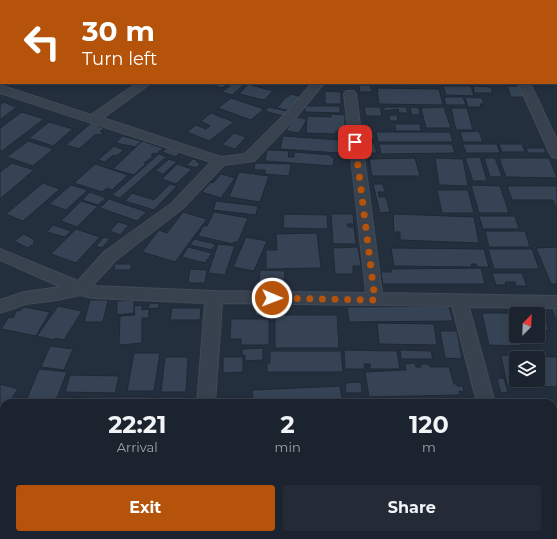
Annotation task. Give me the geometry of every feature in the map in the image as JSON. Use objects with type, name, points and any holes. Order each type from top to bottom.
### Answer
[{"type":"street","points":[[92,120],[144,84]]},
{"type":"street","points":[[0,89],[220,161],[249,158],[293,113],[317,84]]},
{"type":"street","points":[[524,84],[557,154]]},
{"type":"street","points":[[350,94],[375,300]]},
{"type":"street","points":[[0,307],[24,298],[57,294],[80,289],[110,256],[177,206],[220,161]]},
{"type":"street","points":[[0,254],[80,289],[92,292],[214,297],[557,302]]},
{"type":"street","points":[[206,399],[214,297]]},
{"type":"street","points":[[459,301],[485,399]]},
{"type":"building","points":[[211,84],[228,84],[222,88]]},
{"type":"building","points":[[232,84],[245,84],[232,95],[222,92]]},
{"type":"building","points":[[248,84],[273,91],[264,100],[239,94]]},
{"type":"building","points":[[359,85],[370,85],[372,92],[360,92]]},
{"type":"building","points":[[443,86],[471,86],[474,96],[446,95]]},
{"type":"building","points":[[473,86],[491,87],[493,93],[474,93]]},
{"type":"building","points":[[507,86],[521,86],[526,97],[511,97]]},
{"type":"building","points":[[377,88],[439,89],[443,105],[379,104]]},
{"type":"building","points":[[325,91],[341,92],[341,104],[325,104]]},
{"type":"building","points":[[291,94],[301,97],[290,111],[277,108],[286,97]]},
{"type":"building","points":[[444,97],[463,97],[466,105],[446,105]]},
{"type":"building","points":[[465,97],[482,98],[484,104],[480,104],[481,107],[468,107]]},
{"type":"building","points":[[231,98],[264,109],[251,120],[218,108]]},
{"type":"building","points":[[4,102],[13,106],[18,106],[0,120],[0,105]]},
{"type":"building","points":[[305,106],[340,106],[340,113],[305,112]]},
{"type":"building","points":[[269,107],[287,111],[283,116],[265,111]]},
{"type":"building","points":[[364,107],[380,107],[382,116],[366,116]]},
{"type":"building","points":[[384,107],[406,107],[408,113],[399,113],[398,109],[384,111]]},
{"type":"building","points":[[410,107],[419,108],[420,115],[412,115]]},
{"type":"building","points":[[444,107],[451,128],[426,128],[421,108]]},
{"type":"building","points":[[451,108],[467,108],[473,130],[456,130]]},
{"type":"building","points":[[22,112],[44,119],[2,151],[0,150],[0,128]]},
{"type":"building","points":[[211,113],[234,122],[209,141],[187,132],[196,125],[206,129],[210,126],[201,121]]},
{"type":"building","points":[[331,114],[345,115],[345,132],[336,131],[336,134],[306,133],[307,116],[331,117]]},
{"type":"building","points":[[389,115],[397,115],[398,121],[390,121]]},
{"type":"building","points":[[295,117],[307,119],[299,133],[286,131]]},
{"type":"building","points":[[49,122],[73,129],[53,146],[29,138]]},
{"type":"building","points":[[92,122],[100,124],[97,126],[104,128],[100,132],[104,133],[101,135],[96,134],[79,149],[66,145]]},
{"type":"building","points":[[389,124],[420,124],[421,131],[396,131],[395,126],[389,126]]},
{"type":"building","points":[[364,130],[372,130],[375,139],[367,139]]},
{"type":"building","points":[[479,131],[483,142],[463,142],[460,132]]},
{"type":"building","points":[[376,132],[450,132],[453,142],[378,142]]},
{"type":"building","points":[[234,133],[246,137],[235,149],[222,145]]},
{"type":"building","points":[[122,136],[141,141],[136,147],[116,143]]},
{"type":"building","points":[[283,136],[340,140],[339,153],[280,149]]},
{"type":"building","points":[[28,141],[53,149],[33,166],[7,157]]},
{"type":"building","points":[[142,141],[163,148],[156,154],[153,153],[151,155],[154,156],[144,163],[146,164],[134,175],[113,169]]},
{"type":"building","points":[[374,143],[377,153],[368,153],[366,144]]},
{"type":"building","points":[[379,144],[452,144],[455,153],[381,154]]},
{"type":"building","points":[[463,144],[497,144],[500,153],[466,153]]},
{"type":"building","points":[[499,144],[522,144],[525,152],[502,152]]},
{"type":"building","points":[[114,146],[124,150],[116,156],[113,155],[105,162],[98,160]]},
{"type":"building","points":[[168,147],[181,151],[176,157],[162,152]]},
{"type":"building","points":[[526,148],[544,148],[546,153],[528,153]]},
{"type":"building","points":[[267,150],[289,151],[288,157],[294,157],[294,152],[331,155],[331,157],[334,157],[333,166],[265,161]]},
{"type":"building","points":[[159,154],[166,157],[120,198],[112,195]]},
{"type":"building","points":[[480,157],[487,181],[473,181],[465,158]]},
{"type":"building","points":[[415,158],[420,176],[372,176],[369,159]]},
{"type":"building","points":[[435,158],[463,159],[468,186],[439,185]]},
{"type":"building","points":[[484,158],[495,158],[502,177],[490,177]]},
{"type":"building","points":[[499,158],[549,158],[557,178],[506,177]]},
{"type":"building","points":[[169,159],[177,162],[163,174],[155,171]]},
{"type":"building","points":[[193,159],[197,160],[196,161],[200,164],[196,168],[186,165]]},
{"type":"building","points":[[12,163],[34,170],[0,199],[0,172]]},
{"type":"building","points":[[255,163],[291,164],[289,176],[265,174],[265,170],[254,170]]},
{"type":"building","points":[[95,164],[128,175],[112,190],[107,188],[102,192],[74,183]]},
{"type":"building","points":[[177,164],[192,169],[176,184],[162,179]]},
{"type":"building","points":[[239,172],[269,176],[260,202],[229,197]]},
{"type":"building","points":[[221,174],[235,178],[221,198],[202,192],[211,182],[213,183]]},
{"type":"building","points":[[43,183],[60,189],[23,221],[6,214]]},
{"type":"building","points":[[170,184],[177,186],[154,210],[125,201],[132,193],[154,200]]},
{"type":"building","points":[[373,184],[383,184],[385,192],[378,192],[379,197],[386,197],[390,212],[380,213]]},
{"type":"building","points":[[71,185],[88,190],[66,210],[49,204]]},
{"type":"building","points":[[471,185],[500,186],[509,213],[479,213]]},
{"type":"building","points":[[507,186],[557,186],[557,210],[553,200],[512,200]]},
{"type":"building","points":[[437,190],[468,190],[474,213],[442,213]]},
{"type":"building","points":[[90,192],[106,198],[98,205],[82,200]]},
{"type":"building","points":[[109,199],[147,212],[137,221],[100,208]]},
{"type":"building","points":[[81,201],[98,206],[77,227],[61,221]]},
{"type":"building","points":[[216,201],[258,206],[256,215],[213,210]]},
{"type":"building","points":[[183,212],[207,219],[175,262],[142,252],[159,230],[167,233]]},
{"type":"building","points":[[214,212],[248,218],[238,242],[234,242],[233,244],[198,236],[203,226],[207,226]]},
{"type":"building","points":[[284,214],[327,215],[328,229],[283,228]]},
{"type":"building","points":[[331,214],[353,214],[354,224],[347,224],[348,227],[354,227],[356,244],[333,244]]},
{"type":"building","points":[[393,214],[474,217],[479,243],[400,240],[400,232],[394,232]]},
{"type":"building","points":[[479,216],[515,216],[519,229],[483,229]]},
{"type":"building","points":[[118,222],[129,225],[120,235],[110,231]]},
{"type":"building","points":[[53,225],[71,231],[65,237],[47,232]]},
{"type":"building","points":[[76,229],[100,237],[76,263],[51,254]]},
{"type":"building","points":[[485,231],[525,231],[530,247],[489,247]]},
{"type":"building","points":[[317,233],[321,268],[266,269],[266,250],[277,250],[276,234]]},
{"type":"building","points":[[24,234],[35,240],[33,242],[35,243],[28,248],[14,241]]},
{"type":"building","points":[[104,237],[110,239],[102,248],[96,246]]},
{"type":"building","points":[[246,237],[267,241],[254,271],[233,267]]},
{"type":"building","points":[[194,239],[216,244],[212,250],[190,245]]},
{"type":"building","points":[[218,244],[235,246],[225,275],[208,273]]},
{"type":"building","points":[[188,247],[212,253],[205,263],[182,257]]},
{"type":"building","points":[[358,247],[361,266],[353,266],[353,274],[335,274],[333,248]]},
{"type":"building","points":[[557,247],[557,284],[551,284],[536,248]]},
{"type":"building","points":[[391,248],[484,249],[489,267],[477,267],[476,264],[471,264],[472,267],[394,266]]},
{"type":"building","points":[[488,249],[532,249],[539,269],[494,269]]},
{"type":"building","points":[[115,264],[131,264],[131,270],[114,270]]},
{"type":"building","points":[[481,268],[485,284],[383,284],[381,272],[391,272],[391,269]]},
{"type":"building","points":[[190,269],[207,270],[205,283],[188,283]]},
{"type":"building","points":[[260,270],[285,271],[284,284],[259,283]]},
{"type":"building","points":[[492,273],[522,273],[527,286],[516,286],[515,282],[505,282],[506,285],[496,285]]},
{"type":"building","points":[[90,300],[108,300],[103,322],[84,322]]},
{"type":"building","points":[[134,300],[134,313],[117,315],[117,301]]},
{"type":"building","points":[[159,303],[159,308],[148,309],[149,304]]},
{"type":"building","points":[[255,303],[271,304],[271,316],[255,315]]},
{"type":"building","points":[[142,305],[142,310],[149,309],[149,318],[142,318],[142,343],[119,345],[120,316],[135,315],[134,306]]},
{"type":"building","points":[[58,306],[82,311],[64,340],[56,338],[54,340],[37,336]]},
{"type":"building","points":[[449,306],[453,321],[349,322],[347,307]]},
{"type":"building","points":[[540,306],[540,307],[514,307]]},
{"type":"building","points":[[24,307],[50,312],[36,336],[1,329],[9,317],[13,318],[17,310],[20,311]]},
{"type":"building","points":[[551,307],[557,307],[557,323]]},
{"type":"building","points":[[172,308],[201,308],[200,320],[170,320]]},
{"type":"building","points":[[482,313],[509,313],[509,343],[520,343],[521,346],[489,345]]},
{"type":"building","points":[[275,315],[337,315],[339,348],[275,348]]},
{"type":"building","points":[[231,319],[269,319],[269,345],[241,345],[241,339],[230,339]]},
{"type":"building","points":[[545,319],[549,330],[545,330]]},
{"type":"building","points":[[377,323],[434,324],[437,345],[379,344]]},
{"type":"building","points":[[440,331],[457,331],[462,359],[445,358]]},
{"type":"building","points":[[50,346],[73,349],[64,370],[41,367]]},
{"type":"building","points":[[263,348],[263,360],[245,361],[245,355],[242,355],[242,349]]},
{"type":"building","points":[[344,350],[397,351],[400,369],[370,369],[370,364],[364,364],[365,369],[345,369]]},
{"type":"building","points":[[400,350],[431,351],[433,359],[401,359]]},
{"type":"building","points":[[270,351],[341,351],[343,372],[267,372],[267,363],[270,363]]},
{"type":"building","points":[[134,353],[160,353],[154,391],[127,391]]},
{"type":"building","points":[[501,355],[509,355],[509,385],[507,385]]},
{"type":"building","points":[[165,357],[188,357],[186,392],[161,392]]},
{"type":"building","points":[[223,357],[243,357],[243,372],[223,373]]},
{"type":"building","points":[[545,357],[557,357],[557,387],[545,387]]},
{"type":"building","points":[[415,363],[416,367],[421,367],[421,364],[429,364],[430,367],[449,367],[454,384],[457,384],[457,386],[463,386],[464,392],[459,391],[460,395],[369,397],[365,372],[406,370],[405,364]]},
{"type":"building","points":[[39,369],[67,372],[57,399],[27,399]]},
{"type":"building","points":[[70,375],[119,376],[115,393],[65,392]]},
{"type":"building","points":[[504,378],[508,392],[501,393],[497,379]]},
{"type":"building","points":[[361,382],[362,393],[346,393],[345,383]]},
{"type":"building","points":[[0,384],[18,389],[12,399],[0,399]]},
{"type":"building","points":[[340,386],[342,399],[253,399],[252,390]]},
{"type":"building","points":[[63,397],[89,398],[89,399],[62,399]]},
{"type":"building","points":[[99,397],[149,397],[149,399],[99,399]]},
{"type":"building","points":[[158,397],[186,397],[186,399],[158,399]]},
{"type":"route","points":[[272,298],[375,300],[355,142]]}]
